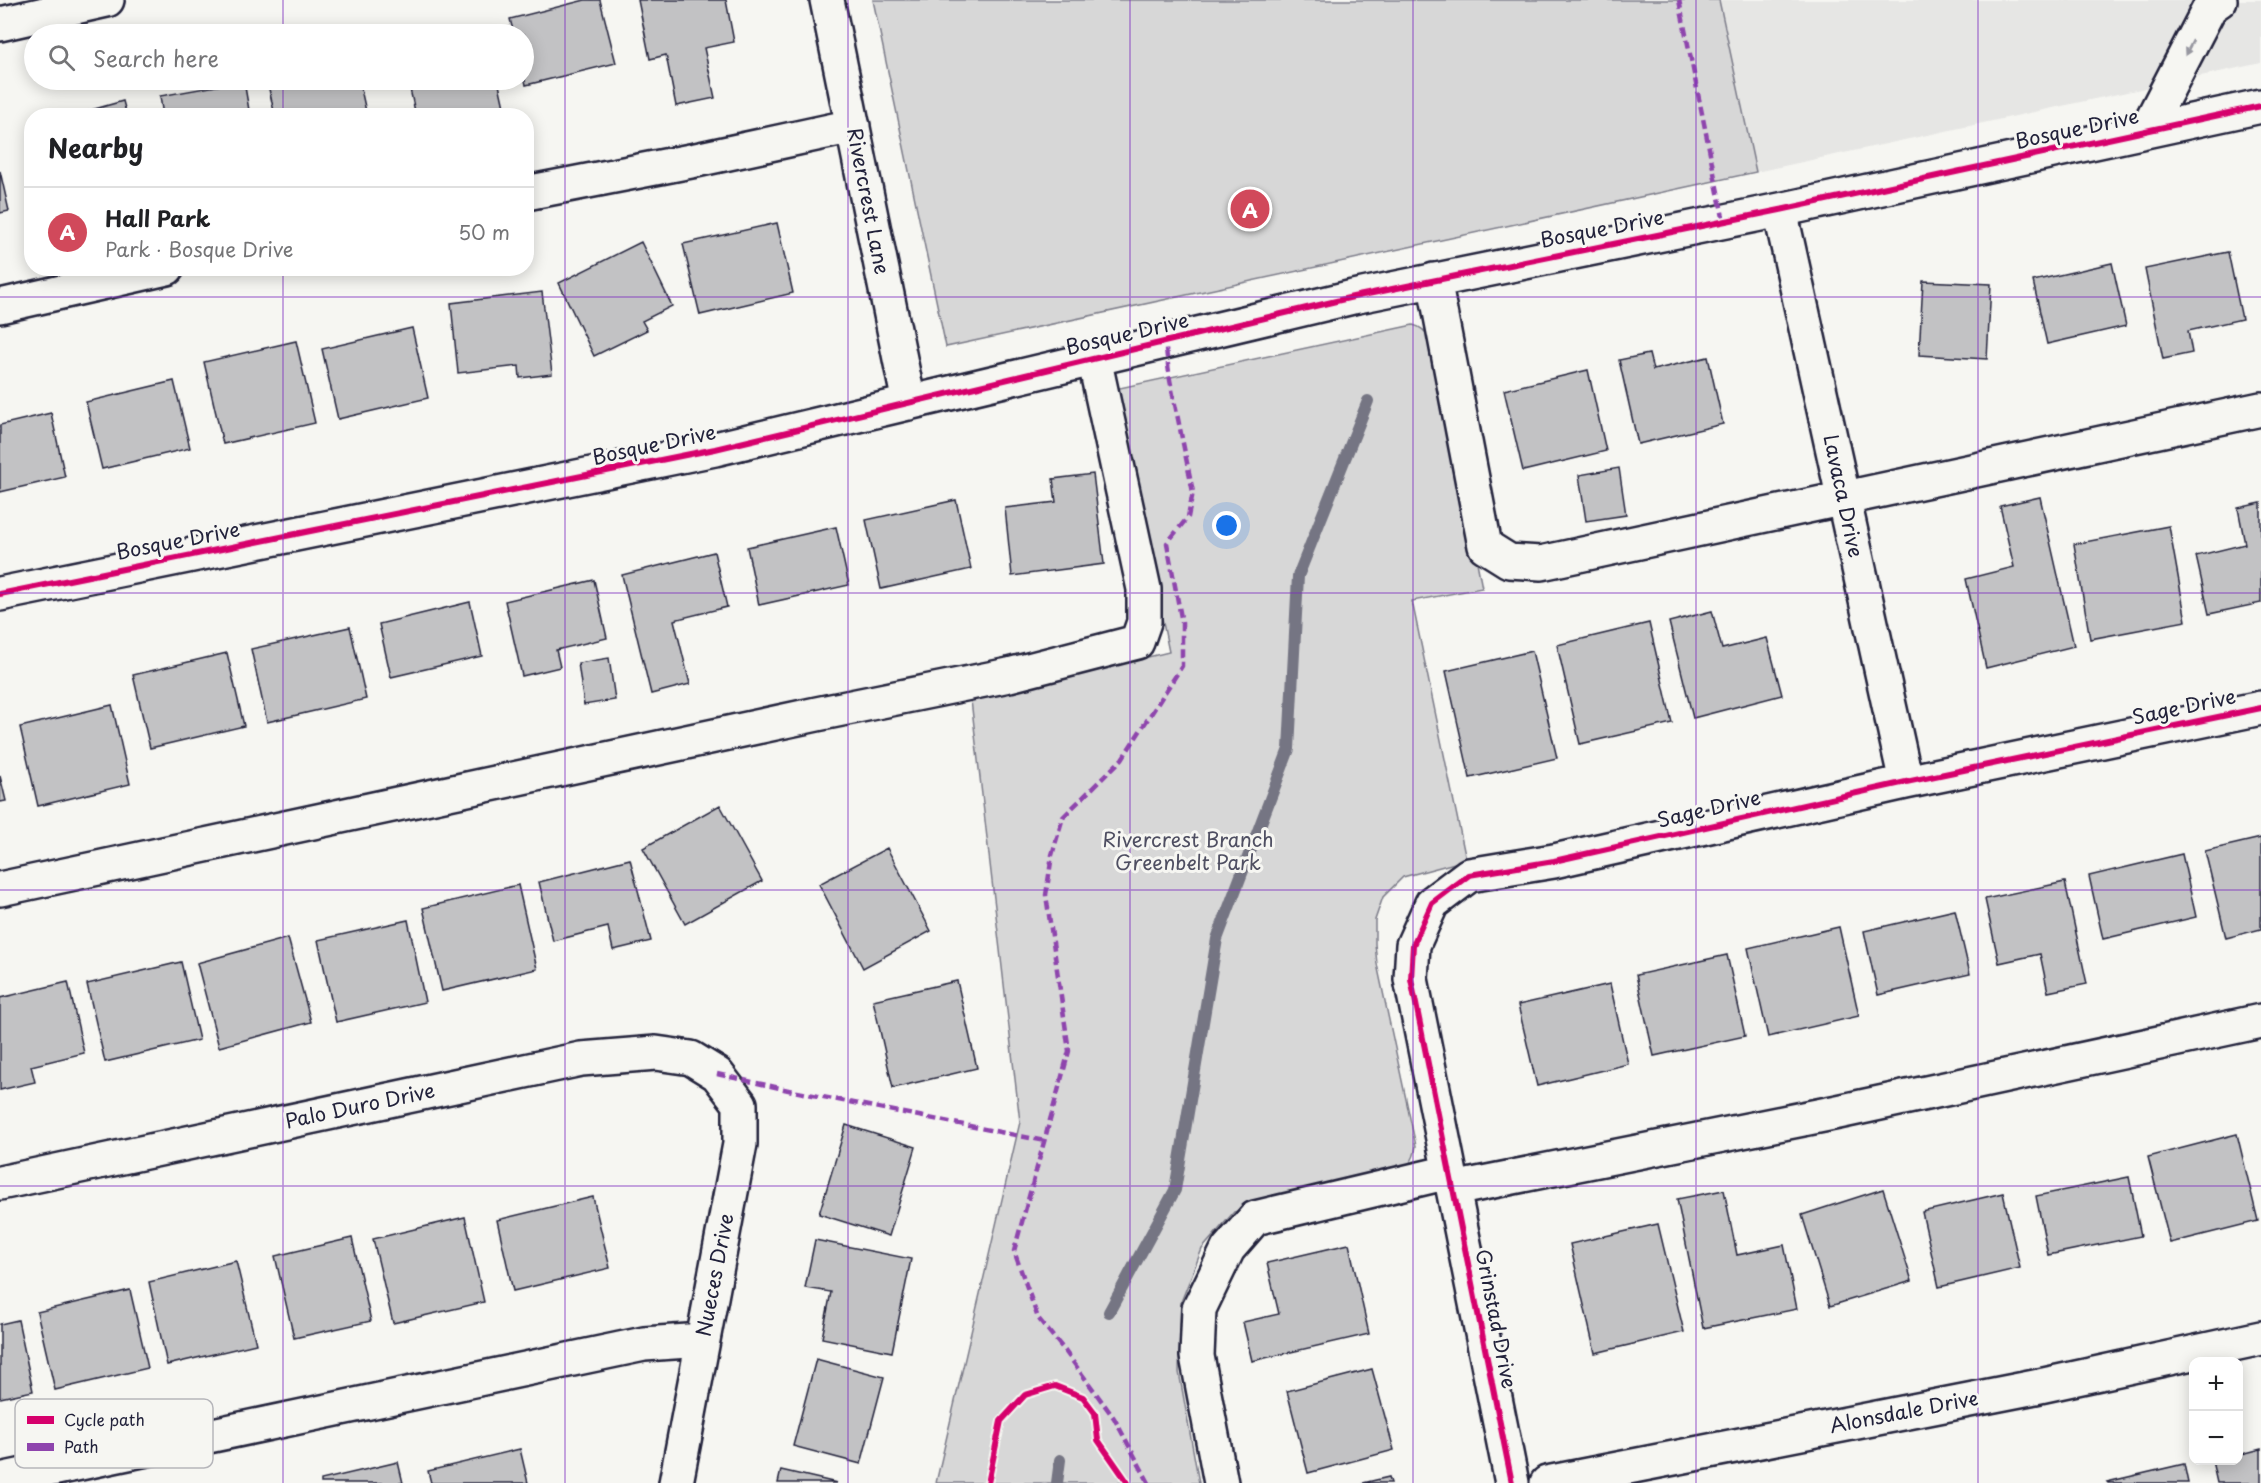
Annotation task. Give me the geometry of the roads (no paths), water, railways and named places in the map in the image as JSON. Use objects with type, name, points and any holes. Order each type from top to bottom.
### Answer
[{"type":"street","points":[[0,24],[107,0]]},
{"type":"street","name":"Rivercrest Lane","points":[[827,0],[909,403]]},
{"type":"street","points":[[2146,131],[2210,7],[2220,0]]},
{"type":"street","name":"Bosque Drive","points":[[0,594],[715,449],[1353,297],[1780,210],[2261,106]]},
{"type":"street","points":[[534,191],[853,126]]},
{"type":"street","name":"Lavaca Drive","points":[[1780,210],[1906,782]]},
{"type":"street","points":[[0,306],[132,276]]},
{"type":"street","points":[[1434,280],[1485,546],[1509,561],[1541,563],[2261,409]]},
{"type":"street","points":[[0,889],[1009,675],[1137,642],[1144,622],[1144,589],[1094,358]]},
{"type":"street","name":"Sage Drive","points":[[1450,1174],[1411,980],[1413,945],[1432,903],[1469,875],[1554,861],[1906,782],[2261,708]]},
{"type":"street","points":[[1221,1483],[1197,1356],[1199,1309],[1228,1249],[1255,1218],[1450,1174],[1850,1109],[2261,1021]]},
{"type":"street","name":"Palo Duro Drive","points":[[0,1183],[581,1059],[656,1053],[691,1058],[717,1074]]},
{"type":"street","name":"Nueces Drive","points":[[676,1483],[740,1144],[740,1104],[717,1074]]},
{"type":"street","name":"Grinstad Drive","points":[[1450,1174],[1512,1483]]},
{"type":"street","name":"Alonsdale Drive","points":[[1547,1483],[2023,1389],[2261,1338]]},
{"type":"street","points":[[213,1435],[644,1344],[703,1340]]},
{"type":"street","points":[[0,1480],[57,1468]]},
{"type":"waterway","points":[[1109,1312],[1175,1190],[1217,939],[1289,749],[1298,576],[1368,401]]},
{"type":"waterway","points":[[1057,1483],[1060,1460]]},
{"type":"place","name":"Hall Park","points":[[1250,209]]},
{"type":"park label","name":"Rivercrest Branch Greenbelt Park","points":[[1188,852]]}]
